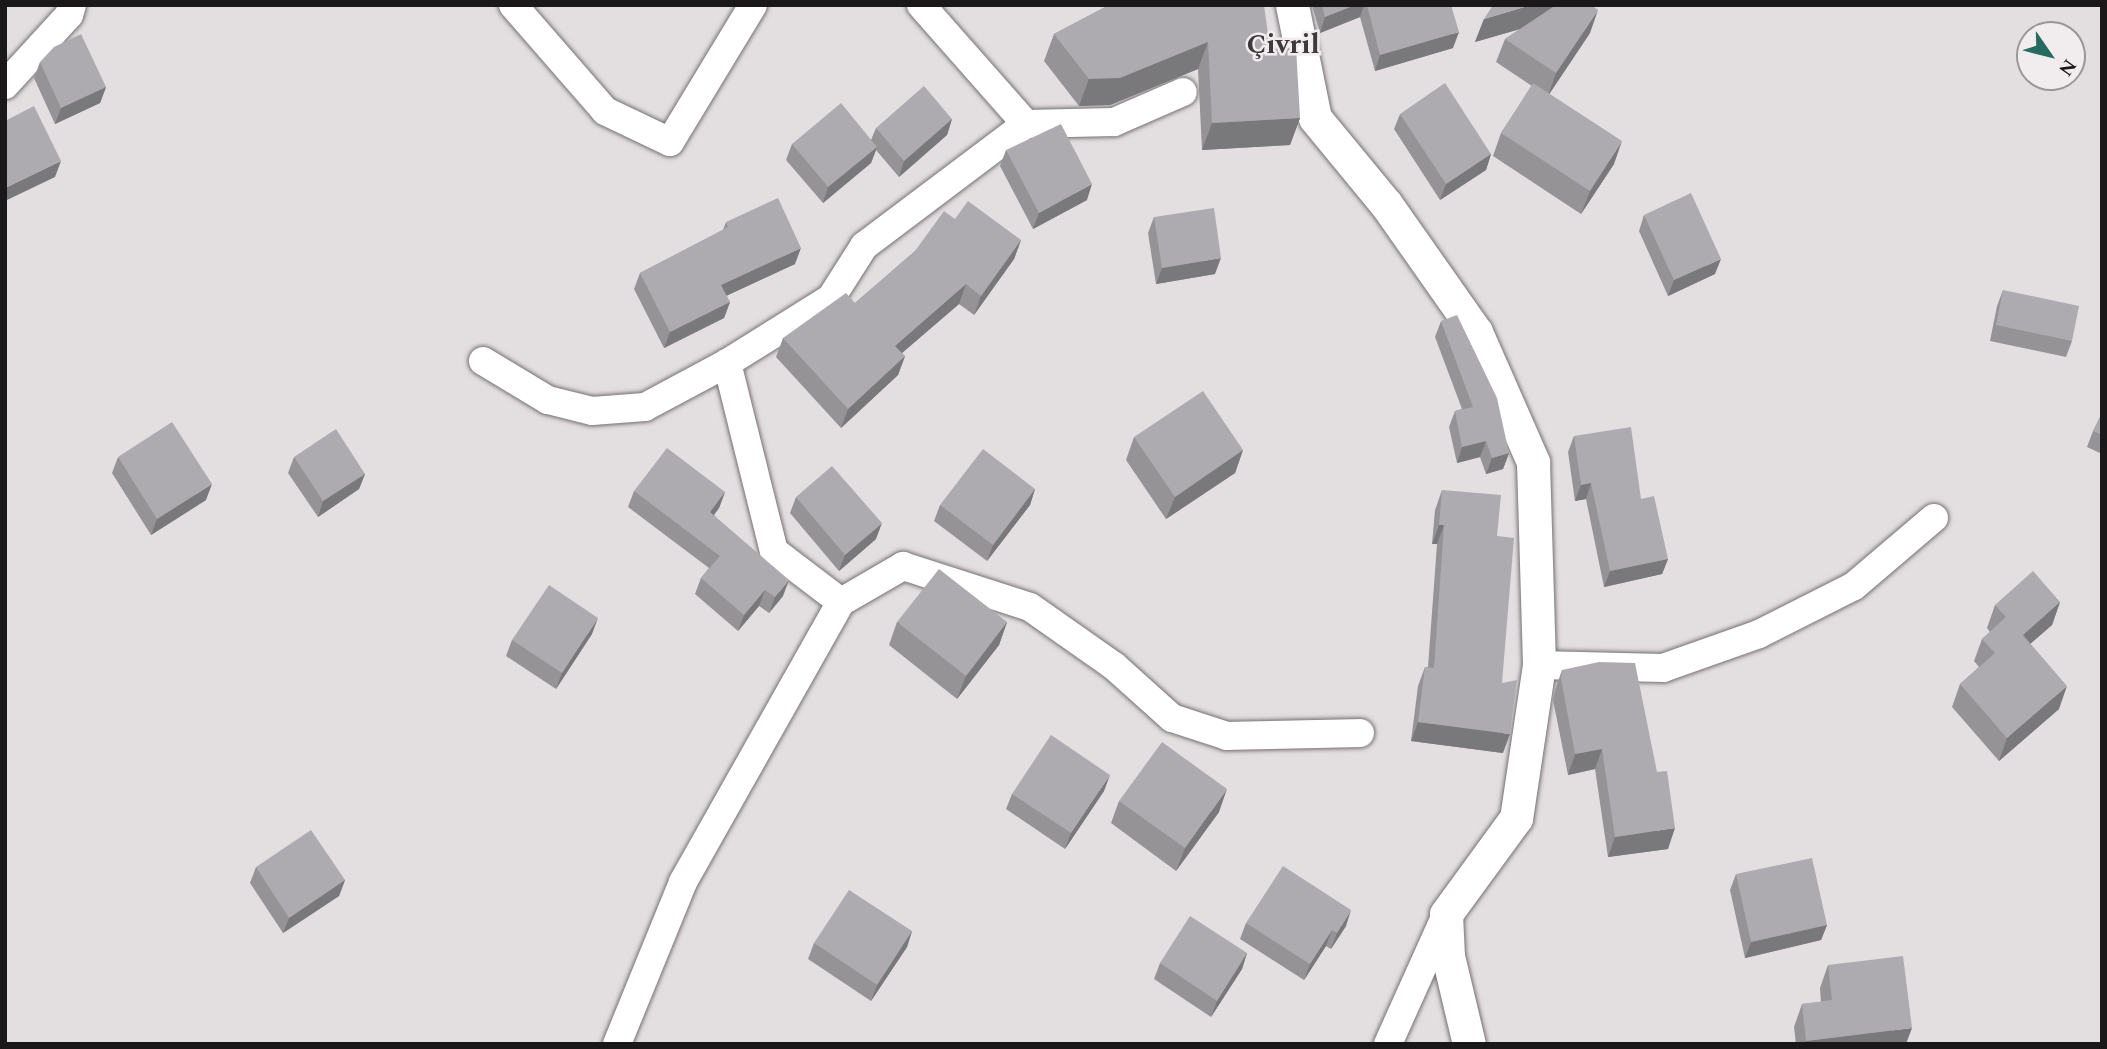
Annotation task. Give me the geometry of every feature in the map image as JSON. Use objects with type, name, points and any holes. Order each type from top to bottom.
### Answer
[{"type":"street","points":[[5,85],[51,36],[72,5]]},
{"type":"street","points":[[513,5],[605,111],[670,142],[753,5]]},
{"type":"street","points":[[921,5],[1026,124]]},
{"type":"street","points":[[1292,5],[1315,118],[1386,204],[1476,332],[1533,462],[1539,666],[1516,818],[1446,914],[1388,1044]]},
{"type":"street","points":[[483,361],[548,400],[592,411],[645,407],[727,363],[831,298],[864,246],[1026,124],[1114,122],[1183,92]]},
{"type":"street","points":[[727,363],[774,551],[841,602]]},
{"type":"street","points":[[1539,666],[1662,668],[1759,634],[1854,586],[1934,517]]},
{"type":"street","points":[[617,1044],[683,882],[841,602],[903,566],[1030,607],[1114,666],[1172,718],[1227,736],[1360,733]]},
{"type":"street","points":[[1446,914],[1448,956],[1469,1044]]},
{"type":"building","points":[[1109,5],[1264,5],[1270,49],[1296,47],[1300,118],[1212,123],[1208,42],[1120,78],[1089,79],[1054,34]]},
{"type":"building","points":[[1322,5],[1355,5],[1325,17]]},
{"type":"building","points":[[1367,5],[1451,5],[1459,32],[1380,55]]},
{"type":"building","points":[[1493,5],[1531,5],[1484,19]]},
{"type":"building","points":[[1556,5],[1592,5],[1598,10],[1556,73],[1505,39]]},
{"type":"building","points":[[81,34],[106,87],[61,108],[40,62],[54,47]]},
{"type":"building","points":[[1445,83],[1491,154],[1446,184],[1400,114]]},
{"type":"building","points":[[1533,83],[1622,141],[1590,191],[1501,133]]},
{"type":"building","points":[[924,86],[952,119],[904,161],[876,128]]},
{"type":"building","points":[[841,103],[877,147],[828,187],[792,144]]},
{"type":"building","points":[[34,106],[61,161],[5,188],[5,121]]},
{"type":"building","points":[[1061,124],[1092,184],[1039,213],[1006,150]]},
{"type":"building","points":[[1691,193],[1721,259],[1674,280],[1644,215]]},
{"type":"building","points":[[778,198],[801,248],[721,285],[730,302],[670,332],[640,273],[728,227],[726,222]]},
{"type":"building","points":[[968,201],[1021,240],[981,296],[966,284],[895,346],[905,356],[848,409],[783,338],[846,293],[855,303],[915,251],[944,211],[955,219]]},
{"type":"building","points":[[1214,208],[1221,258],[1162,268],[1154,217]]},
{"type":"building","points":[[2003,290],[2079,306],[2072,341],[1996,325]]},
{"type":"building","points":[[1457,315],[1497,398],[1509,453],[1492,458],[1486,441],[1462,447],[1455,411],[1473,407],[1441,321]]},
{"type":"building","points":[[1203,391],[1243,450],[1175,497],[1134,437]]},
{"type":"building","points":[[2102,413],[2102,435],[2093,431]]},
{"type":"building","points":[[172,422],[212,484],[157,519],[118,457]]},
{"type":"building","points":[[1631,427],[1641,499],[1654,496],[1668,559],[1610,571],[1591,483],[1581,485],[1574,436]]},
{"type":"building","points":[[336,429],[365,474],[323,501],[294,457]]},
{"type":"building","points":[[667,448],[725,492],[710,512],[789,580],[775,597],[765,590],[744,615],[701,578],[720,556],[634,491]]},
{"type":"building","points":[[983,449],[1035,489],[993,545],[940,505]]},
{"type":"building","points":[[832,466],[882,523],[845,555],[796,497]]},
{"type":"building","points":[[1442,490],[1501,495],[1497,536],[1514,538],[1502,683],[1517,680],[1510,734],[1418,722],[1425,667],[1434,668],[1444,525],[1439,525]]},
{"type":"building","points":[[939,569],[1007,622],[966,676],[897,622]]},
{"type":"building","points":[[2033,571],[2060,602],[2023,635],[2067,686],[2007,738],[1960,684],[1995,653],[1982,639],[2006,617],[1995,605]]},
{"type":"building","points":[[549,585],[598,618],[562,673],[512,640]]},
{"type":"building","points":[[1599,662],[1635,663],[1657,772],[1667,771],[1675,828],[1615,837],[1602,749],[1575,754],[1561,679],[1562,670]]},
{"type":"building","points":[[1051,735],[1110,775],[1071,833],[1012,794]]},
{"type":"building","points":[[1162,742],[1227,789],[1185,848],[1119,801]]},
{"type":"building","points":[[311,830],[345,880],[289,918],[256,867]]},
{"type":"building","points":[[1812,858],[1827,925],[1751,942],[1736,874]]},
{"type":"building","points":[[1283,866],[1351,910],[1337,933],[1332,930],[1310,964],[1246,923]]},
{"type":"building","points":[[849,890],[912,931],[877,985],[814,943]]},
{"type":"building","points":[[1190,916],[1247,953],[1217,1001],[1160,963]]},
{"type":"building","points":[[1903,956],[1912,1028],[1806,1041],[1802,1004],[1832,1000],[1828,965]]},
{"type":"district","name":"Çivril","points":[[1283,45]]}]
